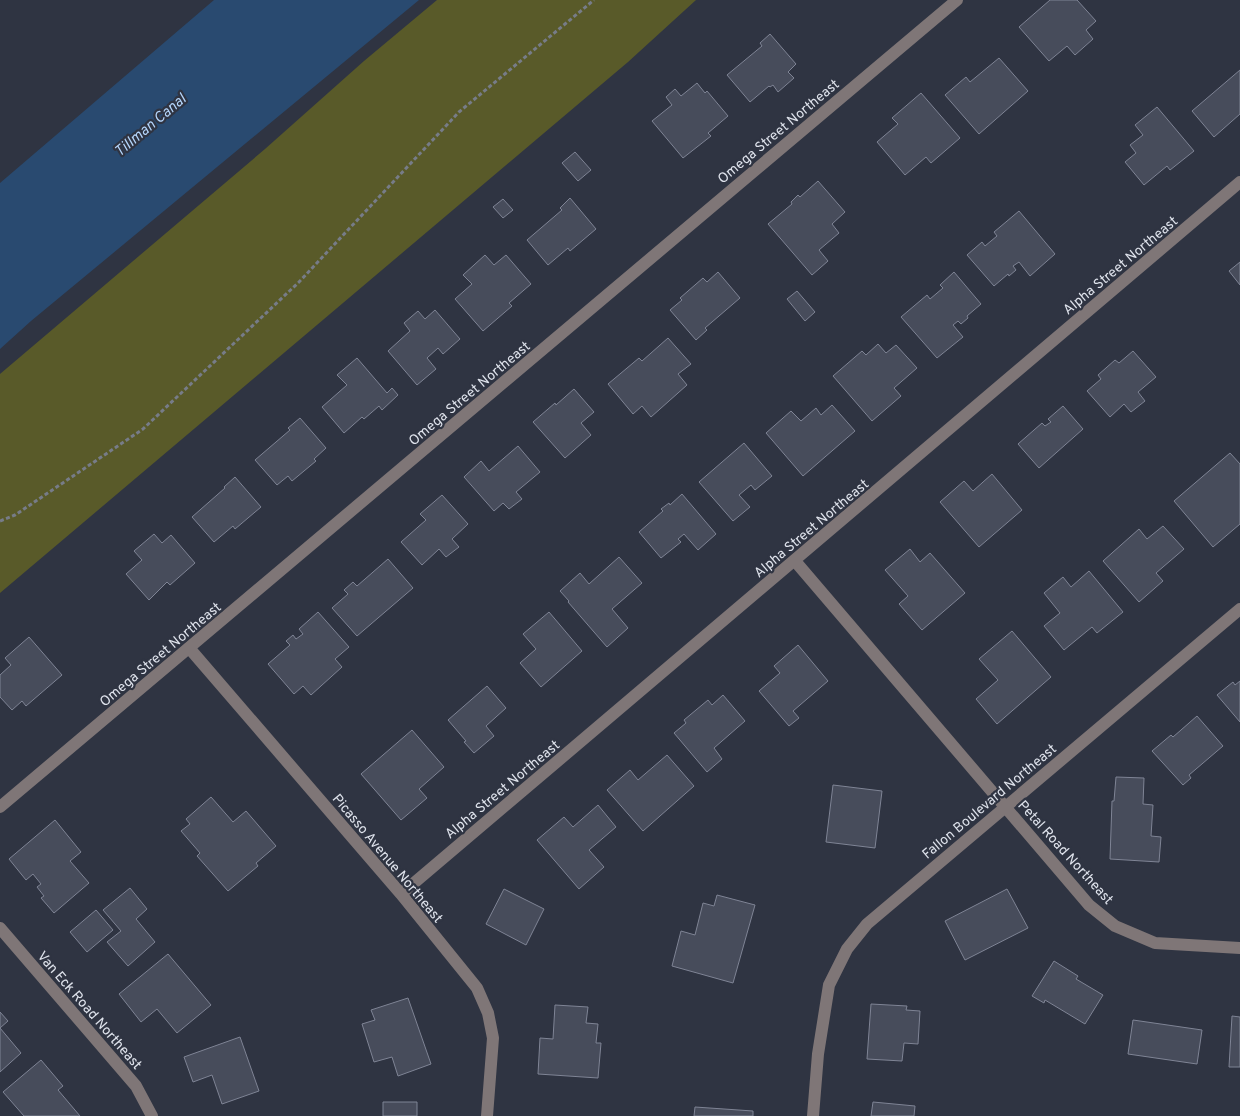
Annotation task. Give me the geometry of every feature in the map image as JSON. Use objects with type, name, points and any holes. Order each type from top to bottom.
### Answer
[{"type":"street","name":"Omega Street Northeast","points":[[0,807],[956,0]]},
{"type":"street","name":"Alpha Street Northeast","points":[[401,894],[796,561],[1240,182]]},
{"type":"street","name":"Petal Road Northeast","points":[[796,561],[1089,905],[1115,926],[1156,942],[1240,948]]},
{"type":"street","name":"Fallon Boulevard Northeast","points":[[813,1116],[818,1054],[829,985],[847,949],[867,924],[1240,609]]},
{"type":"street","name":"Picasso Avenue Northeast","points":[[190,648],[401,894],[477,988],[488,1013],[493,1038],[487,1116]]},
{"type":"street","name":"Van Eck Road Northeast","points":[[0,928],[136,1086],[152,1116]]},
{"type":"path","points":[[0,521],[15,515],[143,429],[299,282],[460,112],[594,0]]},
{"type":"shaded area","points":[[437,0],[696,0],[628,62],[0,593],[0,374]]},
{"type":"water","name":"Tillman Canal","points":[[214,0],[419,0],[31,321],[0,349],[0,183]]},
{"type":"building","points":[[1050,0],[1077,0],[1096,21],[1086,30],[1093,39],[1075,55],[1067,46],[1049,61],[1019,27]]},
{"type":"building","points":[[770,34],[796,64],[788,72],[794,78],[778,92],[773,85],[769,86],[750,102],[727,75],[762,46],[760,43]]},
{"type":"building","points":[[999,58],[1028,91],[979,134],[945,95],[966,77],[970,82]]},
{"type":"building","points":[[1240,70],[1240,114],[1214,137],[1192,111]]},
{"type":"building","points":[[697,83],[705,93],[707,91],[728,116],[708,133],[711,136],[683,158],[652,121],[672,105],[666,97],[675,89],[681,96]]},
{"type":"building","points":[[921,93],[960,138],[931,163],[926,157],[905,175],[877,142],[898,124],[892,118]]},
{"type":"building","points":[[1157,107],[1194,151],[1170,170],[1167,166],[1144,185],[1125,162],[1136,153],[1130,145],[1143,135],[1135,125]]},
{"type":"building","points":[[575,152],[591,170],[578,181],[562,163]]},
{"type":"building","points":[[818,181],[845,212],[832,224],[839,233],[819,250],[828,261],[812,275],[768,224],[792,204],[791,202],[798,195],[800,197]]},
{"type":"building","points":[[570,198],[596,229],[570,251],[568,248],[548,265],[527,240],[562,210],[560,208]]},
{"type":"building","points":[[503,199],[513,210],[503,218],[493,207]]},
{"type":"building","points":[[1019,211],[1055,254],[1030,276],[1019,262],[1013,266],[1016,270],[994,286],[967,255],[982,242],[985,246],[997,236],[994,232]]},
{"type":"building","points":[[485,255],[494,265],[506,255],[531,284],[509,303],[512,306],[483,331],[455,299],[472,284],[463,275]]},
{"type":"building","points":[[1240,262],[1240,285],[1229,271]]},
{"type":"building","points":[[718,272],[740,298],[705,328],[707,330],[696,340],[670,310],[682,300],[680,298],[703,278],[707,282]]},
{"type":"building","points":[[954,272],[981,304],[961,324],[958,321],[953,325],[963,337],[937,358],[901,317],[927,295],[930,299],[943,288],[940,285]]},
{"type":"building","points":[[797,291],[815,312],[805,321],[787,299]]},
{"type":"building","points":[[435,310],[460,339],[443,354],[438,348],[427,358],[436,369],[417,385],[388,351],[410,331],[404,323],[418,311],[425,319]]},
{"type":"building","points":[[668,338],[691,364],[678,374],[687,385],[651,417],[642,406],[633,414],[608,384],[639,358],[642,361]]},
{"type":"building","points":[[878,344],[886,353],[896,345],[917,368],[894,388],[901,396],[872,421],[833,376],[862,351],[866,355]]},
{"type":"building","points":[[1133,351],[1156,377],[1138,392],[1145,401],[1131,412],[1124,404],[1110,417],[1087,391],[1101,379],[1098,375],[1115,360],[1119,363]]},
{"type":"building","points":[[357,358],[387,393],[392,388],[398,395],[382,410],[379,406],[364,419],[362,417],[344,433],[322,407],[347,385],[337,375]]},
{"type":"building","points":[[574,389],[594,412],[581,423],[591,435],[565,458],[533,422]]},
{"type":"building","points":[[832,405],[855,431],[803,476],[766,433],[791,411],[801,421],[816,408],[821,415]]},
{"type":"building","points":[[1063,406],[1083,429],[1039,468],[1018,444],[1042,423],[1045,426],[1051,422],[1048,419]]},
{"type":"building","points":[[300,418],[326,448],[314,459],[316,461],[292,481],[288,476],[277,485],[255,460],[290,430],[288,428]]},
{"type":"building","points":[[744,443],[772,476],[755,490],[751,485],[739,495],[750,507],[733,521],[699,482]]},
{"type":"building","points":[[518,446],[540,472],[516,492],[522,499],[509,509],[503,503],[494,511],[464,477],[481,461],[489,471]]},
{"type":"building","points":[[1230,453],[1240,464],[1240,524],[1213,547],[1174,501]]},
{"type":"building","points":[[992,474],[1022,510],[979,547],[940,502],[964,481],[973,491]]},
{"type":"building","points":[[235,477],[261,507],[235,529],[233,526],[214,542],[192,517]]},
{"type":"building","points":[[682,494],[716,534],[698,550],[684,534],[678,539],[681,542],[661,558],[639,532],[663,511],[661,509],[669,503],[670,505]]},
{"type":"building","points":[[442,495],[468,524],[452,539],[459,547],[446,557],[439,549],[422,565],[401,542],[426,520],[420,514]]},
{"type":"building","points":[[1163,526],[1184,549],[1156,573],[1163,581],[1139,602],[1103,561],[1139,529],[1147,539]]},
{"type":"building","points":[[154,534],[162,543],[171,535],[195,563],[170,585],[167,582],[149,600],[126,574],[142,560],[134,551]]},
{"type":"building","points":[[910,549],[920,562],[930,553],[965,593],[922,630],[899,604],[908,596],[885,570]]},
{"type":"building","points":[[619,557],[642,583],[612,609],[628,628],[607,647],[560,591],[580,573],[589,584]]},
{"type":"building","points":[[388,559],[413,588],[357,636],[332,608],[348,594],[344,590],[353,582],[357,586]]},
{"type":"building","points":[[1089,571],[1123,612],[1097,633],[1092,627],[1064,650],[1044,626],[1060,613],[1044,593],[1063,577],[1071,587]]},
{"type":"building","points":[[318,612],[349,647],[335,659],[342,667],[311,695],[303,686],[294,694],[268,664],[290,645],[286,641],[293,635],[296,639],[303,634],[299,629]]},
{"type":"building","points":[[549,612],[582,651],[541,687],[520,663],[536,649],[523,634]]},
{"type":"building","points":[[1012,631],[1051,677],[997,724],[976,699],[998,680],[979,659]]},
{"type":"building","points":[[29,637],[62,675],[26,706],[22,701],[12,710],[0,697],[0,675],[11,665],[5,658]]},
{"type":"building","points":[[798,645],[828,681],[793,711],[799,718],[789,726],[759,691],[780,673],[774,666]]},
{"type":"building","points":[[1240,681],[1240,722],[1217,695],[1233,682],[1235,685]]},
{"type":"building","points":[[487,686],[506,708],[486,726],[494,736],[474,753],[448,720]]},
{"type":"building","points":[[723,695],[745,721],[714,748],[722,759],[707,772],[674,733],[686,723],[684,720],[708,700],[712,705]]},
{"type":"building","points":[[1197,716],[1223,746],[1189,775],[1191,778],[1183,785],[1152,751],[1171,735],[1173,737]]},
{"type":"building","points":[[412,730],[444,767],[419,789],[427,798],[401,820],[361,774]]},
{"type":"building","points":[[667,755],[694,786],[643,831],[607,790],[630,770],[638,780]]},
{"type":"building","points":[[1116,777],[1144,778],[1143,804],[1153,805],[1151,836],[1161,837],[1159,862],[1110,859],[1112,801],[1114,801]]},
{"type":"building","points":[[833,785],[882,791],[875,848],[826,842]]},
{"type":"building","points":[[211,797],[233,822],[246,811],[276,846],[256,863],[258,866],[228,891],[197,856],[200,853],[181,831],[190,824],[186,819]]},
{"type":"building","points":[[598,805],[616,827],[589,850],[604,867],[579,889],[537,840],[564,817],[573,827]]},
{"type":"building","points":[[55,820],[81,852],[70,861],[89,883],[54,913],[41,898],[44,896],[37,887],[41,884],[33,874],[26,880],[9,859]]},
{"type":"building","points":[[130,888],[147,909],[136,919],[155,942],[128,966],[107,942],[121,931],[103,910]]},
{"type":"building","points":[[504,889],[544,909],[526,945],[486,924]]},
{"type":"building","points":[[1007,889],[1028,928],[965,960],[945,921]]},
{"type":"building","points":[[717,895],[755,905],[733,983],[672,966],[681,931],[695,935],[703,903],[714,906]]},
{"type":"building","points":[[96,910],[113,930],[87,952],[70,932]]},
{"type":"building","points":[[168,954],[211,1005],[177,1033],[157,1009],[141,1022],[119,994]]},
{"type":"building","points":[[1054,961],[1078,976],[1076,979],[1103,995],[1085,1024],[1045,1000],[1044,1003],[1032,996]]},
{"type":"building","points":[[408,998],[431,1064],[398,1076],[392,1057],[374,1062],[362,1024],[375,1020],[371,1010]]},
{"type":"building","points":[[871,1004],[907,1006],[906,1010],[920,1011],[918,1044],[904,1043],[902,1061],[867,1059]]},
{"type":"building","points":[[555,1005],[588,1007],[586,1023],[598,1024],[596,1043],[601,1043],[598,1078],[538,1074],[540,1038],[553,1039]]},
{"type":"building","points":[[0,1012],[8,1021],[0,1028]]},
{"type":"building","points":[[1232,1016],[1240,1017],[1240,1067],[1229,1067]]},
{"type":"building","points":[[1133,1020],[1202,1030],[1197,1064],[1128,1054]]},
{"type":"building","points":[[0,1028],[21,1053],[0,1072]]},
{"type":"building","points":[[240,1037],[259,1091],[222,1104],[212,1075],[193,1082],[184,1057]]},
{"type":"building","points":[[41,1060],[63,1086],[58,1090],[80,1116],[24,1116],[3,1092]]},
{"type":"building","points":[[383,1102],[417,1102],[417,1116],[383,1116]]},
{"type":"building","points":[[873,1102],[915,1106],[914,1116],[871,1116]]},
{"type":"building","points":[[695,1107],[753,1111],[753,1116],[694,1116]]}]
